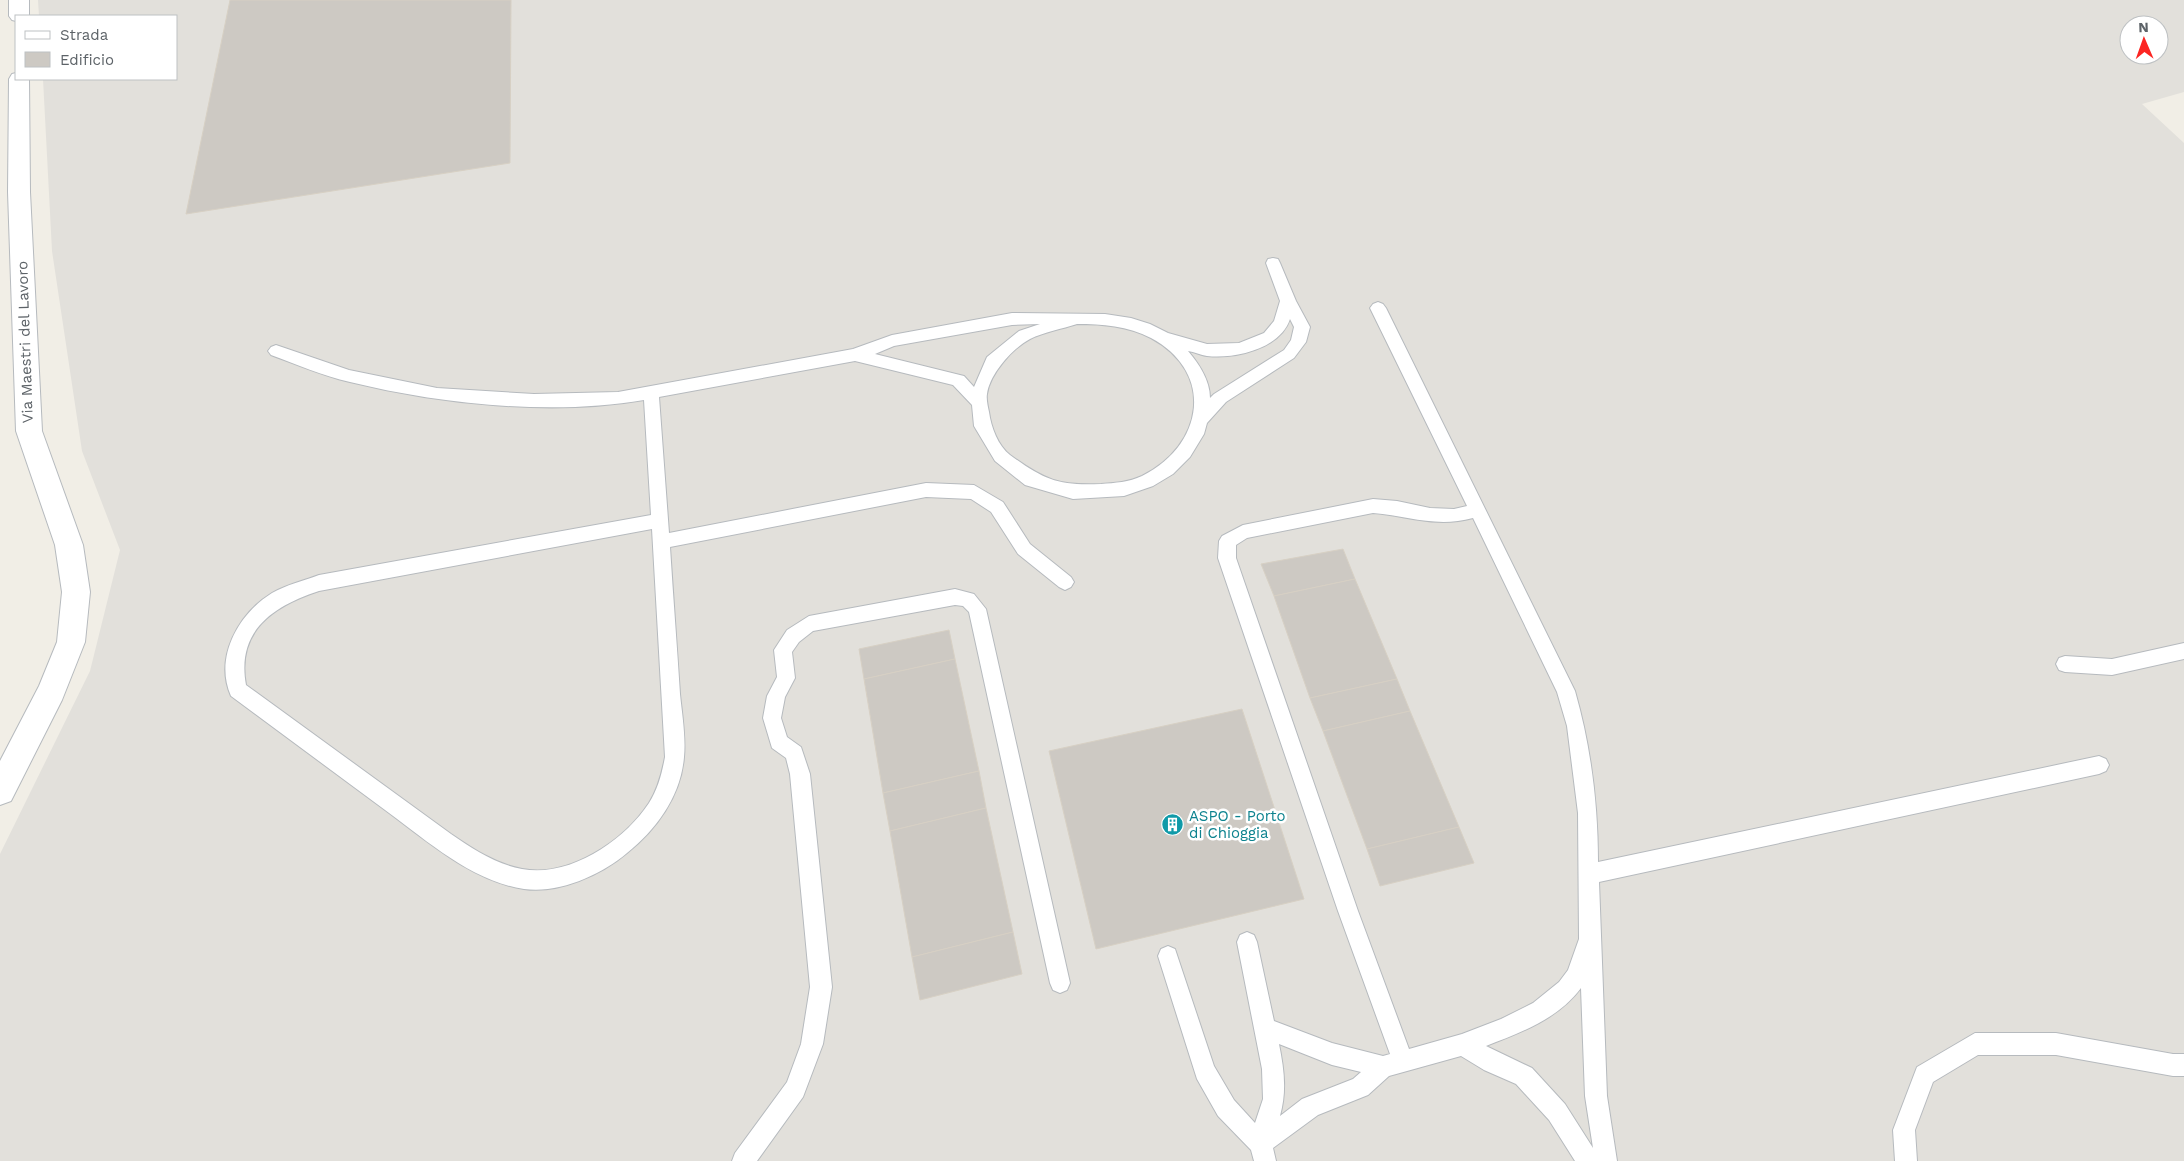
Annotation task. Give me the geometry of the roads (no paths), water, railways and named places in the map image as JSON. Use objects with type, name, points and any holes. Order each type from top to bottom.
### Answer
[{"type":"street","points":[[19,0],[19,15]]},
{"type":"street","name":"Via Maestri del Lavoro","points":[[0,791],[52,690],[72,642],[76,592],[69,545],[29,431],[19,192],[19,80]]},
{"type":"lane","points":[[1202,419],[1220,398],[1273,366],[1289,354],[1298,342],[1302,327],[1288,300],[1273,263]]},
{"type":"lane","points":[[1162,338],[1207,350],[1240,349],[1269,337],[1281,323],[1288,300]]},
{"type":"lane","points":[[1378,308],[1566,691],[1576,726],[1588,813],[1589,935],[1596,1096],[1606,1161]]},
{"type":"lane","points":[[276,351],[348,376],[437,394],[534,400],[618,398],[855,355],[892,340],[1012,319],[1077,318],[1100,318],[1122,321],[1143,328],[1179,350],[1200,382],[1203,400],[1202,419],[1195,437],[1184,454],[1168,469],[1148,481],[1126,489],[1109,492],[1076,492],[1052,488],[1030,480],[1010,467],[995,452],[984,436],[978,418],[977,400],[981,382],[989,366],[1009,344],[1035,328],[1077,318]]},
{"type":"lane","points":[[855,355],[958,380],[977,400]]},
{"type":"lane","points":[[651,392],[660,521],[661,542],[676,757],[669,784],[656,813],[635,835],[609,856],[582,870],[553,878],[526,879],[475,862],[238,690],[235,676],[235,654],[247,629],[276,600],[294,591],[319,583],[660,521]]},
{"type":"lane","points":[[661,542],[926,490],[974,492],[997,507],[1024,549],[1065,582]]},
{"type":"lane","points":[[1393,1064],[1348,911],[1227,558],[1228,541],[1242,532],[1373,506],[1396,508],[1430,515],[1454,516],[1478,510]]},
{"type":"lane","points":[[743,1161],[795,1089],[812,1044],[821,987],[800,774],[794,753],[779,742],[772,718],[776,696],[786,678],[783,650],[793,636],[809,624],[954,597],[968,599],[977,609],[1060,983]]},
{"type":"lane","points":[[2065,664],[2112,667],[2184,651]]},
{"type":"lane","points":[[1589,874],[2099,765]]},
{"type":"lane","points":[[1263,1152],[1310,1107],[1360,1087],[1393,1064],[1462,1045],[1527,1018],[1563,994],[1576,976],[1589,935]]},
{"type":"lane","points":[[1247,942],[1273,1069],[1274,1099],[1263,1152]]},
{"type":"lane","points":[[1168,956],[1205,1071],[1226,1108],[1263,1152]]},
{"type":"lane","points":[[1265,1028],[1332,1054],[1393,1064]]},
{"type":"lane","points":[[1906,1161],[1904,1130],[1925,1075],[1975,1044],[2056,1044],[2173,1065],[2184,1065]]},
{"type":"lane","points":[[1462,1045],[1492,1062],[1524,1076],[1558,1112],[1588,1161]]},
{"type":"place","name":"ASPO - Porto di Chioggia","points":[[1173,825]]}]
